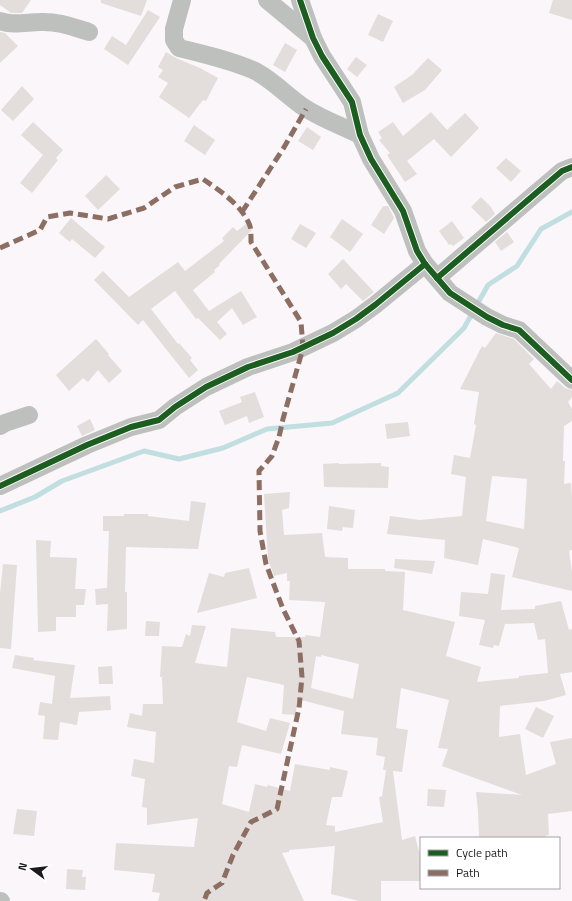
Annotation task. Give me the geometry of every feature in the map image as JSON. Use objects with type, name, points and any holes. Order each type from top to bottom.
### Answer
[{"type":"street","points":[[182,0],[174,29],[174,40],[179,48],[211,56],[254,70],[268,79],[287,96],[306,109],[360,134]]},
{"type":"street","points":[[268,0],[313,38]]},
{"type":"street","points":[[300,0],[313,38],[322,56],[352,102],[360,134],[371,159],[404,211],[417,251],[424,264],[450,293],[487,317],[503,325],[519,330],[572,380]]},
{"type":"street","points":[[0,21],[19,24],[40,22],[60,23],[89,32]]},
{"type":"street","points":[[437,278],[546,184],[562,171],[572,167]]},
{"type":"street","points":[[0,486],[87,445],[131,427],[159,420],[206,387],[248,367],[293,352],[333,333],[375,305],[424,264]]},
{"type":"street","points":[[0,426],[29,415]]},
{"type":"building","points":[[0,0],[31,0],[22,13],[11,13],[0,5]]},
{"type":"building","points":[[101,0],[147,0],[141,16],[101,3]]},
{"type":"building","points":[[553,0],[572,0],[572,20],[549,13]]},
{"type":"building","points":[[148,10],[160,17],[128,65],[104,49],[112,36],[126,45]]},
{"type":"building","points":[[378,14],[393,21],[383,42],[368,35]]},
{"type":"building","points":[[0,32],[5,33],[18,46],[0,63]]},
{"type":"building","points":[[285,43],[297,50],[285,72],[273,65]]},
{"type":"building","points":[[166,52],[218,78],[206,101],[203,100],[189,118],[159,97],[168,83],[158,77],[163,70],[158,67]]},
{"type":"building","points":[[356,57],[367,65],[357,77],[347,69]]},
{"type":"building","points":[[428,58],[442,70],[425,90],[403,103],[394,87],[412,75]]},
{"type":"building","points":[[22,86],[34,99],[13,121],[1,110]]},
{"type":"building","points":[[431,112],[447,130],[465,113],[479,128],[451,157],[434,139],[407,161],[417,174],[405,182],[387,155],[390,153],[379,140],[382,138],[378,132],[393,122],[403,136]]},
{"type":"building","points":[[33,122],[63,150],[56,158],[58,160],[32,193],[20,183],[43,155],[21,135]]},
{"type":"building","points":[[194,125],[215,140],[205,155],[184,141]]},
{"type":"building","points":[[307,127],[321,137],[313,150],[298,141]]},
{"type":"building","points":[[506,158],[521,171],[511,182],[496,168]]},
{"type":"building","points":[[106,175],[120,189],[98,210],[85,196]]},
{"type":"building","points":[[481,197],[491,207],[495,214],[486,222],[471,207]]},
{"type":"building","points":[[383,206],[388,206],[394,218],[384,234],[371,225]]},
{"type":"building","points":[[71,218],[105,247],[95,258],[72,239],[70,242],[59,233]]},
{"type":"building","points":[[342,219],[363,234],[350,252],[330,237]]},
{"type":"building","points":[[452,221],[464,238],[453,246],[451,244],[449,245],[439,231]]},
{"type":"building","points":[[246,224],[252,230],[219,264],[220,265],[214,270],[215,272],[193,290],[209,311],[241,291],[257,317],[243,325],[232,308],[217,322],[227,334],[220,340],[198,318],[196,319],[175,291],[151,309],[178,344],[179,343],[192,358],[190,360],[198,370],[189,378],[143,320],[138,325],[94,280],[103,271],[129,297],[178,262],[185,271],[224,241],[222,238],[233,227],[237,231]]},
{"type":"building","points":[[300,224],[316,233],[306,248],[291,239]]},
{"type":"building","points":[[507,232],[514,242],[501,251],[495,242]]},
{"type":"building","points":[[343,259],[374,292],[363,301],[346,284],[341,289],[328,274]]},
{"type":"building","points":[[496,333],[514,339],[534,359],[529,364],[551,389],[557,381],[565,388],[572,390],[572,397],[568,402],[572,409],[572,421],[564,426],[563,461],[565,461],[564,484],[571,483],[572,497],[572,550],[569,551],[572,572],[572,591],[512,577],[519,548],[483,539],[478,565],[444,558],[445,540],[387,534],[390,516],[420,520],[462,516],[466,477],[451,474],[454,455],[470,458],[476,425],[474,424],[479,392],[460,389],[482,346],[485,348]],"holes":[[[492,476],[527,479],[524,529],[486,521]]]},
{"type":"building","points":[[96,339],[122,371],[109,383],[98,370],[88,382],[83,378],[69,391],[56,375]]},
{"type":"building","points":[[255,392],[264,417],[249,423],[247,416],[225,425],[219,411],[242,402],[240,397]]},
{"type":"building","points":[[90,419],[95,430],[82,436],[77,426]]},
{"type":"building","points":[[408,422],[410,436],[387,439],[385,424]]},
{"type":"building","points":[[381,463],[381,466],[389,467],[388,488],[324,487],[323,464]]},
{"type":"building","points":[[290,492],[289,508],[282,510],[284,535],[322,533],[325,557],[348,558],[348,569],[385,569],[385,571],[405,572],[403,610],[455,622],[446,656],[481,667],[477,682],[519,678],[519,676],[548,673],[545,639],[538,640],[534,623],[505,624],[499,646],[494,645],[493,648],[479,645],[485,620],[459,616],[461,592],[488,594],[491,573],[505,575],[501,610],[535,609],[535,606],[561,601],[569,630],[572,629],[572,672],[560,674],[566,695],[544,701],[500,706],[499,737],[520,734],[526,775],[556,764],[550,742],[572,738],[572,811],[548,814],[549,835],[545,837],[479,837],[476,792],[522,795],[442,766],[448,749],[438,748],[449,700],[401,688],[396,728],[408,730],[402,772],[393,771],[402,840],[415,836],[420,855],[420,881],[381,881],[381,901],[359,901],[331,894],[335,846],[289,850],[289,852],[282,853],[304,901],[158,901],[160,893],[152,892],[155,874],[114,870],[116,843],[194,847],[198,818],[147,825],[147,808],[142,807],[145,779],[131,776],[134,759],[154,763],[156,732],[127,727],[130,713],[142,716],[143,704],[163,704],[162,677],[160,677],[162,646],[182,647],[186,634],[190,636],[192,625],[206,626],[195,663],[227,667],[231,628],[275,632],[276,637],[305,637],[306,635],[320,637],[325,602],[289,600],[290,581],[287,581],[287,573],[274,576],[268,559],[264,494]],"holes":[[[321,655],[359,664],[353,699],[311,688],[316,656],[321,657]],[[247,677],[284,685],[282,714],[296,715],[297,699],[344,711],[341,734],[378,738],[376,755],[385,757],[383,770],[386,770],[382,796],[379,797],[383,822],[335,832],[335,826],[326,825],[332,797],[342,797],[348,771],[330,767],[330,770],[295,764],[290,791],[268,785],[267,787],[255,784],[249,812],[222,804],[229,766],[237,767],[242,745],[281,754],[290,723],[270,718],[266,731],[237,722]]]},
{"type":"building","points":[[191,501],[206,503],[198,549],[126,547],[125,592],[127,592],[127,629],[107,631],[108,604],[96,605],[95,589],[107,588],[109,531],[103,531],[103,516],[148,514],[148,516],[189,521]]},
{"type":"building","points":[[329,506],[355,510],[353,528],[343,527],[342,531],[327,529]]},
{"type":"building","points":[[36,540],[51,541],[50,557],[77,558],[75,589],[86,589],[84,605],[76,605],[76,617],[56,617],[56,631],[38,632]]},
{"type":"building","points":[[395,559],[435,561],[432,574],[394,568]]},
{"type":"building","points":[[3,564],[17,565],[11,649],[0,648],[0,593]]},
{"type":"building","points":[[249,568],[257,598],[197,613],[209,573],[224,577],[225,573]]},
{"type":"building","points":[[146,621],[160,622],[159,636],[145,636]]},
{"type":"building","points":[[15,655],[34,658],[33,660],[75,665],[70,698],[110,696],[111,710],[79,712],[77,725],[60,722],[58,740],[43,739],[45,716],[38,715],[40,702],[52,704],[55,676],[12,668]]},
{"type":"building","points":[[112,666],[113,684],[99,684],[98,667]]},
{"type":"building","points":[[536,707],[554,716],[543,738],[525,729]]},
{"type":"building","points":[[428,789],[446,790],[444,807],[427,806]]},
{"type":"building","points":[[17,809],[37,811],[34,836],[13,834]]},
{"type":"building","points":[[67,869],[83,870],[82,877],[86,877],[85,890],[66,889]]},
{"type":"waterway","points":[[0,511],[35,497],[62,481],[144,451],[179,459],[223,448],[267,429],[332,423],[398,393],[464,328],[488,285],[517,266],[541,229],[572,212]]},
{"type":"marked path","points":[[242,212],[283,149],[306,109]]},
{"type":"marked path","points":[[0,248],[40,230],[47,217],[70,213],[108,219],[144,208],[175,187],[203,179],[230,199],[242,211],[250,226],[251,242],[301,322],[303,348],[279,437],[272,456],[259,471],[260,531],[266,564],[283,609],[299,641],[302,677],[299,708],[277,809],[251,822],[233,855],[222,883],[207,893],[204,901]]},
{"type":"cycle path","points":[[300,0],[313,38],[322,56],[352,102],[360,135],[371,159],[403,211],[417,251],[425,264],[450,293],[487,317],[503,325],[519,330],[572,380]]},
{"type":"cycle path","points":[[437,278],[562,171],[572,167]]},
{"type":"cycle path","points":[[0,486],[87,445],[131,427],[159,420],[175,407],[206,387],[248,367],[293,352],[333,333],[375,305],[425,264]]}]
